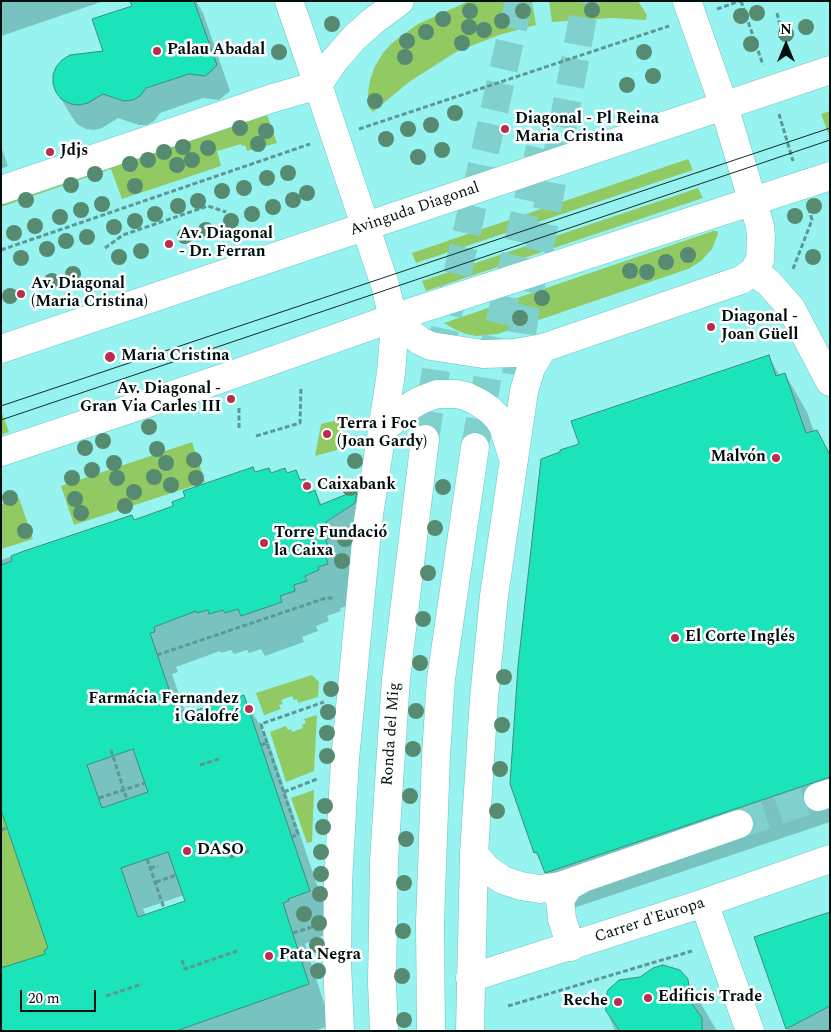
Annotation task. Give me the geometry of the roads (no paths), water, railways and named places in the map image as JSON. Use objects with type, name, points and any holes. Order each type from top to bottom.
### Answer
[{"type":"main road","points":[[289,1],[385,285],[393,318],[393,360],[367,528],[344,759],[338,883],[337,963],[340,1031]]},
{"type":"main road","points":[[1,190],[270,99],[318,85],[354,38],[400,1]]},
{"type":"main road","points":[[393,318],[420,341],[431,346],[483,354],[515,353],[543,348],[741,280],[753,272],[760,260],[761,238],[753,201],[724,106],[687,1]]},
{"type":"main road","name":"Avinguda Diagonal","points":[[1,349],[830,70]]},
{"type":"main road","points":[[1,452],[393,318],[830,176]]},
{"type":"main road","points":[[753,272],[768,282],[791,308],[830,382]]},
{"type":"main road","points":[[470,1031],[474,854],[484,698],[494,596],[524,391],[531,368],[543,348]]},
{"type":"main road","points":[[383,429],[421,400],[437,394],[466,396],[490,410],[497,417],[503,426],[513,464]]},
{"type":"main road","name":"Ronda del Mig","points":[[384,1031],[382,983],[384,861],[395,688],[425,439]]},
{"type":"main road","points":[[431,1031],[430,923],[440,688],[475,447]]},
{"type":"main road","points":[[474,854],[488,870],[503,880],[521,886],[540,889],[560,886],[739,824]]},
{"type":"main road","name":"Carrer d'Europa","points":[[470,978],[571,947],[830,859]]},
{"type":"main road","points":[[571,947],[562,919],[560,900],[569,886],[584,877]]},
{"type":"main road","points":[[704,903],[750,1031]]},
{"type":"main road","points":[[375,1031],[382,983]]},
{"type":"tunnel","points":[[425,439],[437,364],[519,1]]},
{"type":"tunnel","points":[[516,375],[526,307],[540,247],[586,1]]},
{"type":"tunnel","points":[[475,447],[490,364],[540,148]]},
{"type":"tunnel","points":[[739,824],[818,797]]},
{"type":"tram line","points":[[1,406],[830,128]]},
{"type":"tram line","points":[[1,420],[830,140]]},
{"type":"place","name":"Palau Abadal","points":[[157,51]]},
{"type":"place","name":"Diagonal - Pl Reina Maria Cristina","points":[[505,129]]},
{"type":"place","name":"Jdjs","points":[[50,152]]},
{"type":"place","name":"Av. Diagonal - Dr. Ferran","points":[[169,244]]},
{"type":"place","name":"Av. Diagonal (Maria Cristina)","points":[[21,294]]},
{"type":"place","name":"Diagonal - Joan Güell","points":[[711,327]]},
{"type":"place","name":"Maria Cristina","points":[[110,357]]},
{"type":"place","name":"Av. Diagonal - Gran Via Carles III","points":[[231,399]]},
{"type":"place","name":"Terra i Foc (Joan Gardy)","points":[[327,434]]},
{"type":"place","name":"Malvón","points":[[776,458]]},
{"type":"place","name":"Caixabank","points":[[307,486]]},
{"type":"place","name":"Torre Fundació la Caixa","points":[[264,543]]},
{"type":"place","name":"El Corte Inglés","points":[[675,638]]},
{"type":"place","name":"Farmácia Fernandez i Galofré","points":[[249,709]]},
{"type":"place","name":"DASO","points":[[187,851]]},
{"type":"place","name":"Pata Negra","points":[[269,956]]},
{"type":"place","name":"Edificis Trade","points":[[648,998]]},
{"type":"place","name":"Reche","points":[[618,1002]]}]
